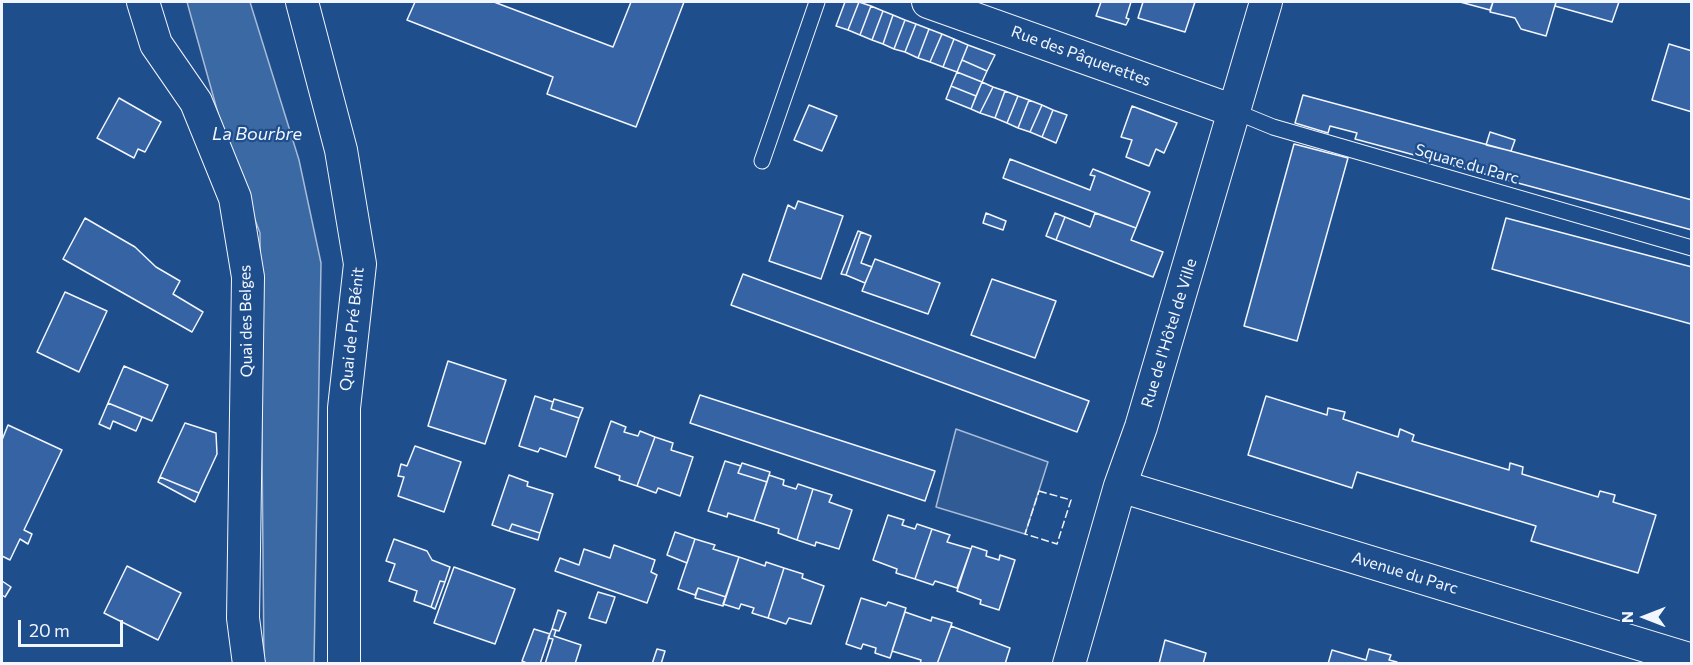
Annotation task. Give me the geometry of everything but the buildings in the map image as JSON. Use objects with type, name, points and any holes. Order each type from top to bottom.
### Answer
[{"type":"street","name":"Quai des Belges","points":[[143,2],[156,44],[196,102],[235,198],[248,277],[243,618],[249,663]]},
{"type":"street","name":"Quai de Pré Bénit","points":[[302,2],[340,150],[360,264],[344,408],[347,662]]},
{"type":"street","name":"Rue des Pâquerettes","points":[[927,2],[1234,111]]},
{"type":"street","name":"Rue de l'Hôtel de Ville","points":[[1069,663],[1266,2]]},
{"type":"street","name":"Avenue du Parc","points":[[1120,486],[1688,655]]},
{"type":"lane","points":[[762,161],[817,2]]},
{"type":"lane","name":"Square du Parc","points":[[1234,111],[1272,127],[1692,248]]},
{"type":"shaded area","points":[[956,429],[1048,462],[1025,534],[936,507]]},
{"type":"water","name":"La Bourbre","points":[[187,2],[250,2],[299,160],[321,263],[314,663],[264,663],[260,233],[226,142]]},
{"type":"fence","points":[[1039,491],[1071,500],[1057,544],[1025,534],[1039,491]]}]
